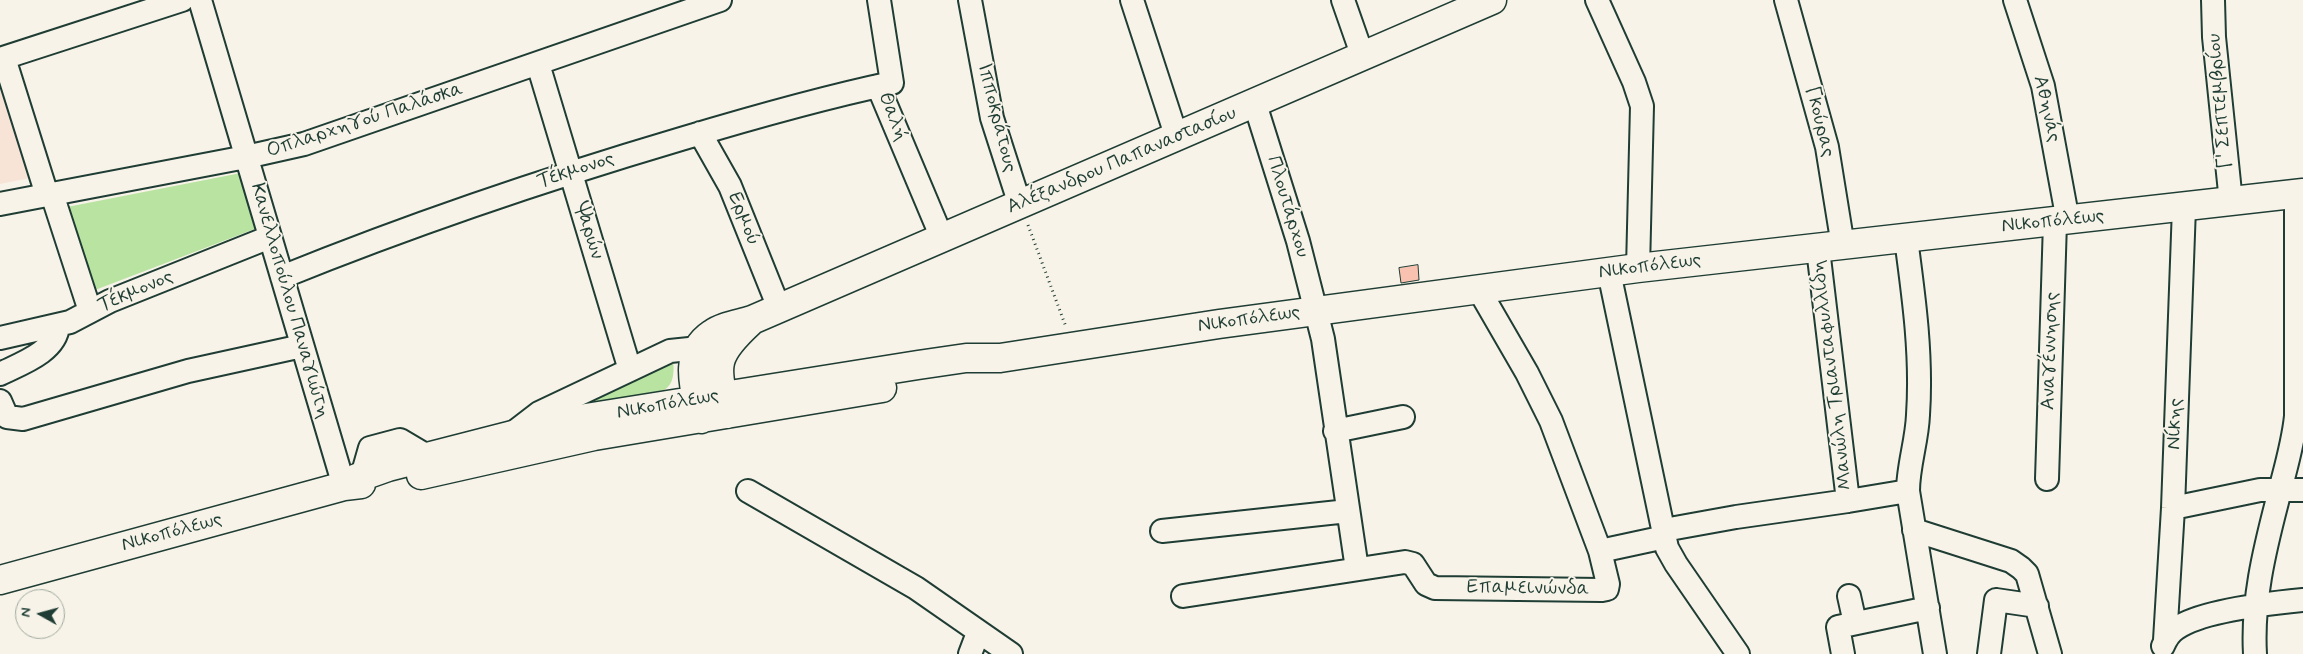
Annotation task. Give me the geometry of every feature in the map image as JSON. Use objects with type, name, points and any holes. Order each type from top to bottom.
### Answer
[{"type":"main road","name":"Αλέξανδρου Παπαναστασίου","points":[[699,348],[713,333],[746,326],[779,308],[1177,138],[1492,0]]},
{"type":"main road","name":"Νικοπόλεως","points":[[0,580],[353,481],[427,456],[567,421],[712,408],[943,377],[1000,358],[1317,310],[1638,268],[2062,222],[2299,193]]},
{"type":"main road","name":"Αλέξανδρου Παπαναστασίου","points":[[712,408],[721,354],[746,326]]},
{"type":"main road","points":[[746,326],[732,348],[732,364],[739,379],[755,391]]},
{"type":"main road","points":[[699,348],[693,364],[692,377],[712,408]]},
{"type":"main road","name":"Νικοπόλεως","points":[[353,481],[448,470],[712,408],[755,391],[966,358],[1000,358]]},
{"type":"street","points":[[90,311],[2,58],[182,0]]},
{"type":"street","name":"Κανελλοπούλου Παναγιώτη","points":[[200,0],[302,346],[353,481]]},
{"type":"street","name":"Οπλαρχηγού Παλάσκα","points":[[0,204],[246,158],[304,144],[720,0]]},
{"type":"street","name":"Θαλή","points":[[879,0],[892,83],[878,86],[942,238]]},
{"type":"street","name":"Ιπποκράτους","points":[[970,0],[992,118],[1020,205]]},
{"type":"street","points":[[1132,0],[1177,138]]},
{"type":"street","points":[[1343,0],[1363,56]]},
{"type":"street","points":[[1597,0],[1634,82],[1642,106],[1638,268]]},
{"type":"street","name":"Γκούρας","points":[[1786,0],[1827,147],[1831,247]]},
{"type":"street","name":"Αθηνάς","points":[[2015,0],[2043,86],[2062,222]]},
{"type":"street","name":"Γ' Σεπτεμβρίου","points":[[2212,0],[2231,202]]},
{"type":"street","name":"Ψαρών","points":[[538,64],[630,370]]},
{"type":"street","name":"Τέκμονος","points":[[282,277],[393,233],[570,172],[766,113],[878,86]]},
{"type":"street","name":"Πλουτάρχου","points":[[1255,104],[1317,310],[1357,569]]},
{"type":"street","name":"Ερμού","points":[[700,133],[730,186],[779,308]]},
{"type":"street","points":[[2255,654],[2255,606],[2264,551],[2301,420],[2299,193]]},
{"type":"street","name":"Νίκης","points":[[2163,647],[2173,508],[2184,207]]},
{"type":"street","name":"Αναγέννησης","points":[[2047,479],[2062,222]]},
{"type":"street","name":"Τέκμονος","points":[[0,338],[58,326],[270,237]]},
{"type":"street","points":[[1906,239],[1916,316],[1920,376],[1917,435],[1910,467],[1908,491],[1935,654]]},
{"type":"street","name":"Μανώλη Τριανταφυλλίδη","points":[[1831,247],[1848,501],[1908,491]]},
{"type":"street","points":[[1609,272],[1664,534],[1676,564],[1738,654]]},
{"type":"street","points":[[1478,290],[1547,413],[1600,551]]},
{"type":"street","points":[[0,374],[42,351],[54,339],[58,326]]},
{"type":"street","points":[[0,402],[7,417],[23,419],[188,371],[302,346]]},
{"type":"street","points":[[513,434],[539,413],[670,351],[699,348]]},
{"type":"street","points":[[1335,431],[1403,417]]},
{"type":"street","points":[[2173,508],[2260,490],[2303,490]]},
{"type":"street","points":[[748,491],[916,588],[978,633],[1011,654]]},
{"type":"street","name":"Επαμεινώνδα","points":[[1357,569],[1405,562],[1413,564],[1426,584],[1435,588],[1602,590],[1607,589],[1608,584],[1600,551],[1664,534],[1848,501]]},
{"type":"street","points":[[1162,531],[1348,511]]},
{"type":"street","points":[[1914,530],[2018,565],[2026,574],[2050,654]]},
{"type":"street","points":[[1183,596],[1357,569]]},
{"type":"street","points":[[1850,596],[1855,623]]},
{"type":"street","points":[[1989,654],[1996,600],[2037,606]]},
{"type":"street","points":[[2163,647],[2171,632],[2183,624],[2255,606],[2303,600]]},
{"type":"street","points":[[1843,654],[1838,627],[1928,608]]},
{"type":"street","points":[[970,654],[978,633]]},
{"type":"path","points":[[1020,205],[1073,346]]},
{"type":"shaded area","points":[[0,70],[36,177],[0,184]]},
{"type":"green space","points":[[246,172],[260,227],[95,290],[67,207]]},
{"type":"green space","points":[[673,359],[672,380],[664,390],[558,409]]},
{"type":"building","points":[[1418,265],[1419,280],[1401,283],[1399,268]]}]
